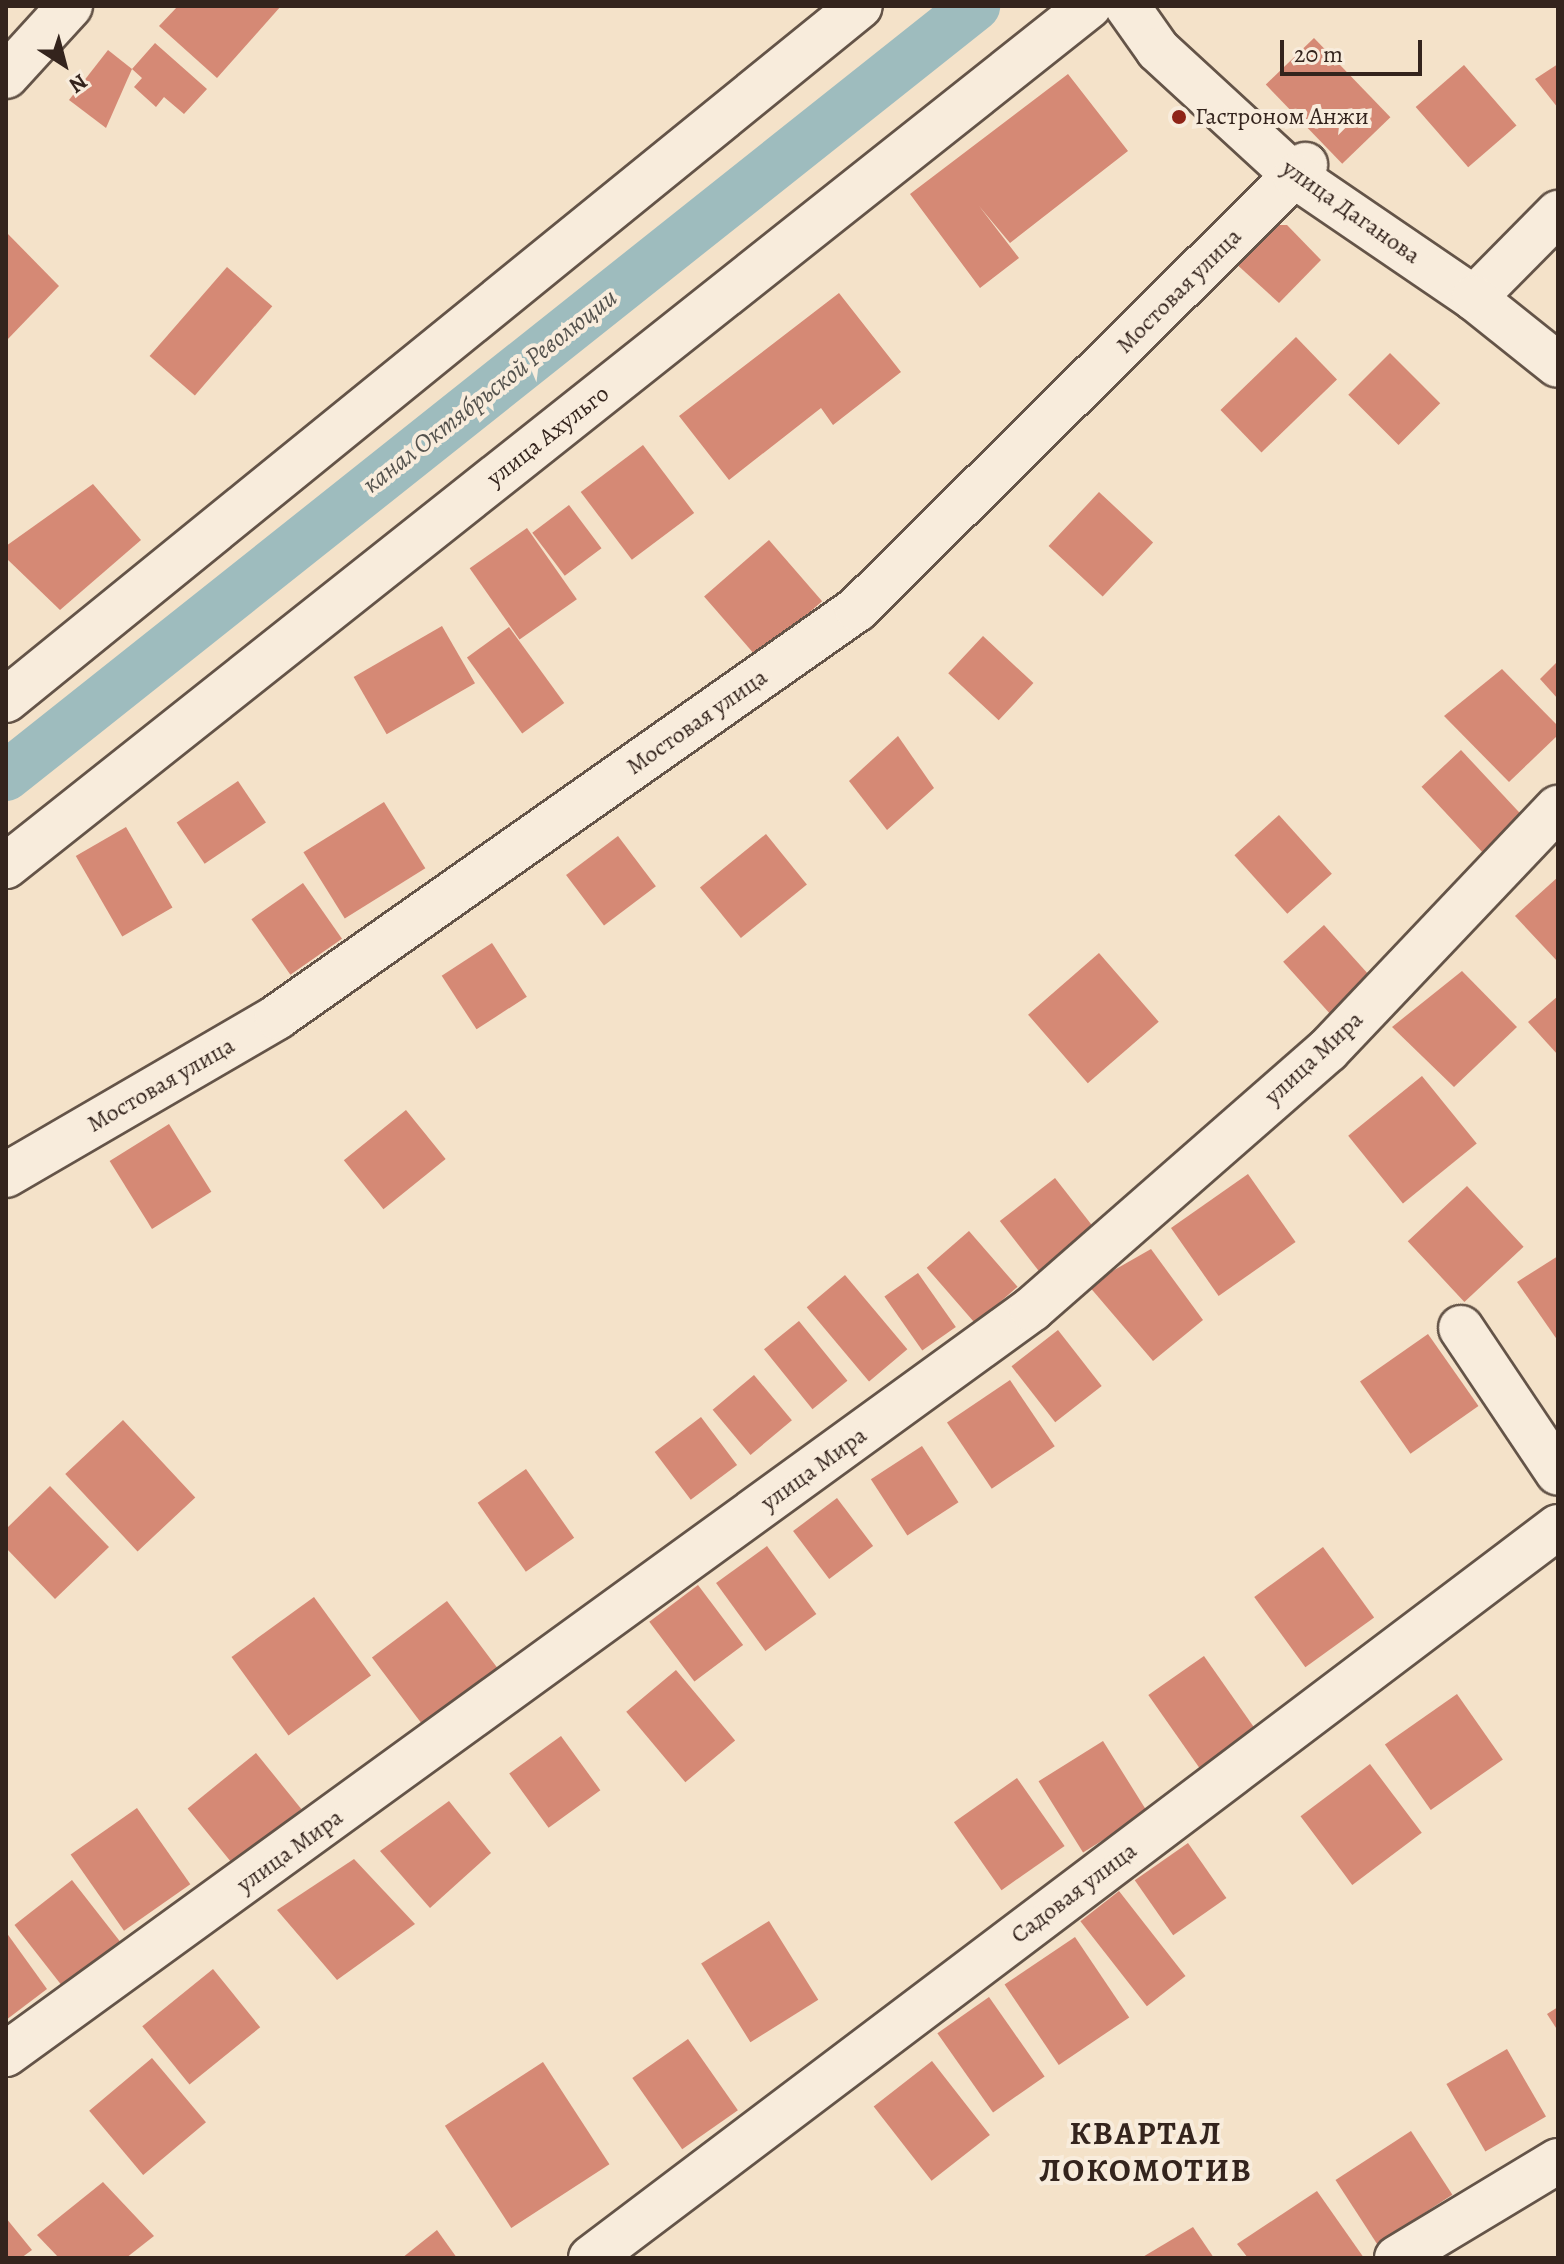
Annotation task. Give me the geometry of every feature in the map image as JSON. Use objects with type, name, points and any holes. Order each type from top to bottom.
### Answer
[{"type":"street","points":[[6,76],[70,6]]},
{"type":"street","points":[[6,700],[860,6]]},
{"type":"street","name":"улица Ахульго","points":[[6,866],[1089,6]]},
{"type":"street","name":"улица Даганова","points":[[1127,6],[1158,50],[1300,170],[1558,349]]},
{"type":"street","name":"улица Даганова","points":[[1156,6],[1175,38],[1300,170]]},
{"type":"street","name":"Мостовая улица","points":[[6,1175],[277,1017],[857,609],[1300,170]]},
{"type":"street","points":[[1478,293],[1558,213]]},
{"type":"street","name":"улица Даганова","points":[[1478,293],[1558,365]]},
{"type":"street","name":"улица Мира","points":[[6,2054],[1032,1309],[1328,1050],[1558,808]]},
{"type":"street","points":[[1461,1328],[1558,1473]]},
{"type":"street","name":"Садовая улица","points":[[591,2258],[1558,1527]]},
{"type":"street","points":[[1397,2258],[1558,2161]]},
{"type":"building","points":[[178,6],[281,6],[217,78],[159,26]]},
{"type":"building","points":[[1314,38],[1390,117],[1342,164],[1266,85]]},
{"type":"building","points":[[155,43],[207,89],[184,114],[164,97],[156,107],[134,87],[142,78],[132,69]]},
{"type":"building","points":[[108,50],[132,69],[106,128],[69,100]]},
{"type":"building","points":[[1558,64],[1558,108],[1535,79]]},
{"type":"building","points":[[1464,65],[1516,125],[1468,167],[1416,107]]},
{"type":"building","points":[[1068,74],[1128,151],[1010,243],[979,206],[1019,258],[980,288],[910,194]]},
{"type":"building","points":[[1269,225],[1287,225],[1321,260],[1279,303],[1233,261]]},
{"type":"building","points":[[6,232],[59,286],[6,341]]},
{"type":"building","points":[[227,267],[272,306],[195,395],[150,356]]},
{"type":"building","points":[[839,293],[901,372],[833,425],[821,408],[729,480],[679,416]]},
{"type":"building","points":[[1296,337],[1337,379],[1261,452],[1220,410]]},
{"type":"building","points":[[1390,353],[1440,403],[1398,445],[1348,395]]},
{"type":"building","points":[[643,445],[694,513],[632,560],[581,492]]},
{"type":"building","points":[[93,484],[141,540],[60,610],[6,558],[6,546]]},
{"type":"building","points":[[1099,492],[1153,542],[1103,597],[1049,546]]},
{"type":"building","points":[[569,505],[601,548],[565,576],[532,533]]},
{"type":"building","points":[[527,528],[577,599],[520,639],[470,568]]},
{"type":"building","points":[[769,540],[822,601],[757,658],[704,596]]},
{"type":"building","points":[[442,626],[475,683],[387,734],[354,677]]},
{"type":"building","points":[[509,627],[564,703],[522,734],[467,658]]},
{"type":"building","points":[[983,636],[1033,683],[999,720],[948,673]]},
{"type":"building","points":[[1558,661],[1558,699],[1540,679]]},
{"type":"building","points":[[1502,669],[1558,726],[1558,735],[1509,782],[1444,716]]},
{"type":"building","points":[[898,736],[934,788],[887,830],[849,781]]},
{"type":"building","points":[[1461,750],[1523,817],[1484,853],[1422,787]]},
{"type":"building","points":[[238,781],[266,822],[205,864],[177,822]]},
{"type":"building","points":[[384,802],[425,868],[345,918],[303,852]]},
{"type":"building","points":[[1279,815],[1332,874],[1287,914],[1234,855]]},
{"type":"building","points":[[126,827],[172,908],[122,937],[76,856]]},
{"type":"building","points":[[766,834],[807,885],[741,938],[700,887]]},
{"type":"building","points":[[618,836],[656,886],[604,925],[566,875]]},
{"type":"building","points":[[1558,877],[1558,962],[1515,916]]},
{"type":"building","points":[[303,883],[342,939],[290,975],[251,919]]},
{"type":"building","points":[[1324,925],[1371,977],[1330,1014],[1283,962]]},
{"type":"building","points":[[492,943],[527,997],[477,1029],[442,976]]},
{"type":"building","points":[[1099,953],[1159,1022],[1088,1083],[1028,1015]]},
{"type":"building","points":[[1462,971],[1517,1027],[1454,1087],[1392,1027]]},
{"type":"building","points":[[1558,996],[1558,1055],[1528,1022]]},
{"type":"building","points":[[1422,1076],[1477,1144],[1403,1203],[1348,1136]]},
{"type":"building","points":[[406,1110],[446,1159],[383,1209],[344,1160]]},
{"type":"building","points":[[169,1124],[211,1192],[152,1229],[110,1161]]},
{"type":"building","points":[[1248,1174],[1296,1242],[1219,1296],[1171,1228]]},
{"type":"building","points":[[1055,1178],[1096,1230],[1040,1273],[1000,1221]]},
{"type":"building","points":[[1467,1186],[1524,1247],[1464,1302],[1408,1241]]},
{"type":"building","points":[[969,1231],[1018,1287],[975,1324],[927,1268]]},
{"type":"building","points":[[1151,1249],[1203,1320],[1153,1361],[1088,1285]]},
{"type":"building","points":[[1558,1256],[1558,1341],[1517,1282]]},
{"type":"building","points":[[918,1273],[956,1327],[922,1351],[884,1297]]},
{"type":"building","points":[[845,1275],[907,1349],[869,1381],[807,1307]]},
{"type":"building","points":[[799,1321],[847,1381],[812,1409],[764,1349]]},
{"type":"building","points":[[1058,1330],[1102,1386],[1055,1422],[1012,1366]]},
{"type":"building","points":[[1428,1334],[1478,1406],[1410,1454],[1360,1382]]},
{"type":"building","points":[[754,1375],[792,1420],[751,1455],[713,1410]]},
{"type":"building","points":[[1010,1380],[1055,1446],[992,1489],[947,1422]]},
{"type":"building","points":[[701,1417],[737,1465],[691,1500],[655,1452]]},
{"type":"building","points":[[123,1420],[195,1498],[138,1551],[65,1474]]},
{"type":"building","points":[[922,1446],[958,1502],[907,1535],[871,1479]]},
{"type":"building","points":[[526,1469],[574,1538],[526,1572],[478,1503]]},
{"type":"building","points":[[50,1486],[109,1547],[55,1599],[6,1548],[6,1529]]},
{"type":"building","points":[[837,1498],[873,1546],[829,1579],[793,1531]]},
{"type":"building","points":[[767,1546],[816,1614],[765,1651],[716,1583]]},
{"type":"building","points":[[1323,1547],[1374,1617],[1305,1667],[1254,1597]]},
{"type":"building","points":[[698,1585],[743,1645],[694,1682],[649,1622]]},
{"type":"building","points":[[314,1597],[371,1675],[288,1735],[231,1657]]},
{"type":"building","points":[[447,1601],[502,1674],[427,1730],[372,1658]]},
{"type":"building","points":[[1204,1656],[1257,1731],[1201,1770],[1148,1695]]},
{"type":"building","points":[[676,1670],[735,1740],[685,1782],[626,1712]]},
{"type":"building","points":[[1457,1694],[1503,1760],[1431,1810],[1385,1744]]},
{"type":"building","points":[[561,1736],[600,1790],[549,1828],[509,1774]]},
{"type":"building","points":[[1103,1741],[1148,1812],[1083,1853],[1039,1781]]},
{"type":"building","points":[[256,1753],[301,1809],[233,1864],[188,1808]]},
{"type":"building","points":[[1370,1764],[1422,1833],[1352,1885],[1301,1816]]},
{"type":"building","points":[[1017,1778],[1065,1846],[1002,1890],[954,1822]]},
{"type":"building","points":[[449,1801],[491,1853],[430,1908],[380,1851]]},
{"type":"building","points":[[137,1808],[190,1884],[124,1931],[71,1854]]},
{"type":"building","points":[[1188,1843],[1226,1898],[1173,1935],[1135,1880]]},
{"type":"building","points":[[354,1859],[415,1924],[337,1980],[277,1910]]},
{"type":"building","points":[[72,1880],[120,1941],[62,1986],[14,1925]]},
{"type":"building","points":[[1119,1891],[1185,1976],[1147,2006],[1080,1921]]},
{"type":"building","points":[[769,1921],[818,2000],[750,2042],[701,1963]]},
{"type":"building","points":[[6,1932],[47,1989],[6,2020]]},
{"type":"building","points":[[1075,1937],[1129,2017],[1059,2065],[1005,1985]]},
{"type":"building","points":[[213,1969],[260,2027],[189,2085],[142,2026]]},
{"type":"building","points":[[989,1997],[1045,2076],[993,2113],[937,2033]]},
{"type":"building","points":[[1558,2007],[1558,2031],[1547,2014]]},
{"type":"building","points":[[688,2039],[738,2110],[682,2149],[632,2078]]},
{"type":"building","points":[[1507,2049],[1546,2117],[1485,2152],[1446,2084]]},
{"type":"building","points":[[152,2058],[206,2122],[143,2175],[89,2111]]},
{"type":"building","points":[[932,2061],[990,2135],[932,2181],[874,2107]]},
{"type":"building","points":[[543,2062],[609,2164],[511,2228],[445,2126]]},
{"type":"building","points":[[1411,2131],[1452,2195],[1377,2244],[1336,2180]]},
{"type":"building","points":[[103,2182],[154,2236],[126,2258],[59,2258],[37,2235]]},
{"type":"building","points":[[1317,2191],[1364,2258],[1248,2258],[1237,2244]]},
{"type":"building","points":[[6,2218],[32,2250],[21,2258],[6,2258]]},
{"type":"building","points":[[1193,2227],[1214,2258],[1141,2258]]},
{"type":"building","points":[[437,2230],[457,2258],[402,2258]]},
{"type":"waterway","name":"канал Октябрьской Революции","points":[[6,776],[975,6]]},
{"type":"place","name":"Гастроном Анжи","points":[[1179,117]]},
{"type":"district","name":"КВАРТАЛ ЛОКОМОТИВ","points":[[1146,2152]]}]
